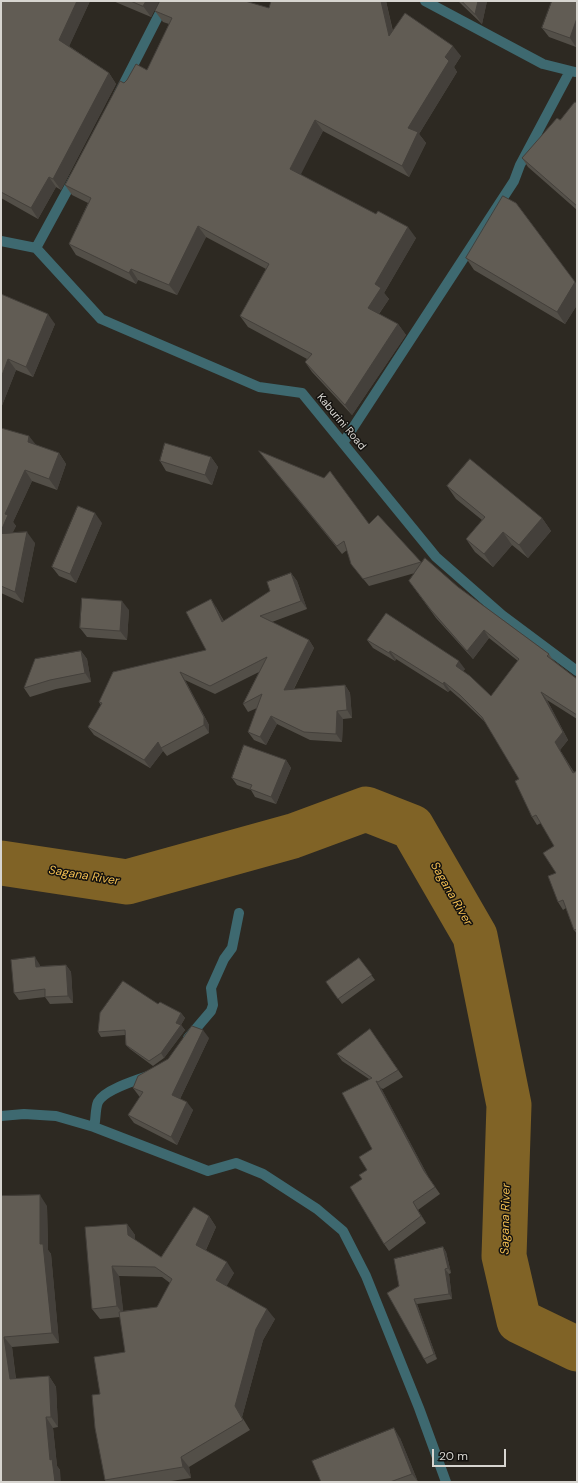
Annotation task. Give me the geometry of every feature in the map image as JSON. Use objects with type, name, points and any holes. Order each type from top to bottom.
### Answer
[{"type":"street","points":[[112,105],[166,1]]},
{"type":"street","points":[[343,443],[514,181],[520,165],[574,72],[543,64],[425,1]]},
{"type":"street","points":[[1,241],[36,248],[80,166]]},
{"type":"street","name":"Kaburini Road","points":[[36,248],[101,319],[259,387],[302,393],[436,557],[502,615],[577,671]]},
{"type":"street","points":[[183,1045],[211,1011],[213,1005],[211,988],[224,959],[232,948],[239,913]]},
{"type":"street","points":[[94,1127],[98,1102],[104,1096],[118,1087],[154,1072]]},
{"type":"street","points":[[1,1116],[24,1114],[56,1116],[94,1127],[208,1171],[236,1163],[262,1174],[317,1209],[343,1231],[366,1276],[419,1408],[446,1482]]},
{"type":"building","points":[[1,1],[77,1],[59,40],[109,73],[53,179],[49,177],[31,208],[1,192]]},
{"type":"building","points":[[131,1],[146,1],[143,6]]},
{"type":"building","points":[[160,1],[245,1],[269,8],[271,1],[381,1],[389,36],[405,13],[453,46],[445,57],[449,61],[408,128],[418,132],[402,166],[315,120],[290,169],[376,214],[378,211],[408,227],[375,284],[381,288],[368,308],[398,324],[345,405],[305,362],[312,354],[240,316],[269,264],[198,226],[169,285],[131,269],[129,273],[69,244],[91,198],[65,185],[120,81],[124,83],[127,80],[136,64],[147,70],[172,18],[155,11]]},
{"type":"building","points":[[462,1],[478,1],[475,14]]},
{"type":"building","points":[[552,1],[577,1],[577,18],[570,38],[542,28]]},
{"type":"building","points":[[575,102],[577,103],[577,206],[522,158],[557,118],[560,120]]},
{"type":"building","points":[[503,196],[516,203],[575,282],[557,312],[466,258]]},
{"type":"building","points":[[1,294],[48,314],[26,367],[8,359],[1,378]]},
{"type":"building","points":[[1,428],[29,436],[28,442],[59,453],[49,479],[25,470],[5,514],[8,515],[1,531]]},
{"type":"building","points":[[165,443],[211,457],[205,475],[160,461]]},
{"type":"building","points":[[259,451],[324,478],[330,471],[369,524],[378,515],[421,562],[363,579],[351,564],[344,541],[337,546]]},
{"type":"building","points":[[470,459],[542,518],[519,545],[503,532],[484,554],[466,539],[485,517],[447,486]]},
{"type":"building","points":[[78,506],[95,513],[70,574],[52,567]]},
{"type":"building","points":[[27,532],[15,592],[1,586],[1,534]]},
{"type":"building","points":[[425,558],[458,587],[549,654],[547,656],[577,679],[577,715],[541,692],[563,732],[555,742],[573,773],[577,771],[577,929],[574,930],[563,900],[558,902],[548,876],[556,873],[543,853],[554,846],[536,815],[532,817],[515,781],[519,779],[482,717],[460,695],[444,682],[443,684],[390,651],[389,653],[367,640],[386,613],[459,661],[456,666],[470,676],[491,696],[519,659],[484,630],[467,651],[431,610],[409,581]]},
{"type":"building","points":[[291,573],[301,601],[260,616],[309,640],[284,690],[345,685],[347,710],[337,711],[336,734],[304,732],[271,716],[260,737],[248,732],[262,694],[243,704],[267,657],[210,686],[180,672],[204,717],[204,725],[161,748],[158,742],[144,760],[88,727],[102,703],[99,702],[113,672],[206,650],[186,612],[211,599],[222,622],[270,591],[267,582]]},
{"type":"building","points":[[82,598],[122,601],[120,631],[80,628]]},
{"type":"building","points":[[81,651],[85,673],[50,680],[24,688],[35,659]]},
{"type":"building","points":[[244,745],[286,760],[271,797],[250,789],[252,785],[232,778]]},
{"type":"building","points":[[35,957],[36,967],[66,965],[68,996],[45,997],[45,989],[14,993],[11,960]]},
{"type":"building","points":[[359,958],[372,975],[338,999],[326,982]]},
{"type":"building","points":[[123,981],[158,1004],[160,1002],[181,1013],[176,1023],[181,1025],[161,1053],[149,1061],[126,1045],[125,1030],[98,1032],[100,1013]]},
{"type":"building","points":[[192,1026],[203,1030],[172,1095],[187,1102],[171,1137],[128,1115],[143,1092],[133,1088],[138,1076],[168,1059]]},
{"type":"building","points":[[370,1029],[398,1070],[378,1082],[376,1081],[424,1171],[435,1187],[413,1202],[421,1216],[384,1244],[350,1187],[362,1179],[359,1175],[367,1170],[359,1157],[372,1149],[342,1093],[372,1078],[337,1054]]},
{"type":"building","points":[[40,1195],[40,1244],[43,1244],[52,1333],[4,1337],[10,1379],[49,1376],[51,1417],[46,1417],[50,1460],[52,1459],[55,1482],[1,1482],[1,1196]]},
{"type":"building","points":[[194,1207],[209,1216],[196,1245],[227,1262],[216,1280],[267,1309],[256,1329],[235,1406],[243,1420],[181,1457],[183,1467],[105,1480],[95,1428],[92,1395],[100,1394],[94,1357],[125,1352],[119,1312],[157,1307],[172,1279],[155,1267],[112,1266],[117,1306],[92,1309],[85,1227],[127,1224],[128,1235],[161,1257]]},
{"type":"building","points":[[443,1247],[448,1268],[445,1269],[449,1294],[414,1299],[434,1354],[424,1359],[387,1293],[399,1286],[394,1259]]},
{"type":"building","points":[[394,1428],[412,1474],[390,1482],[321,1482],[312,1461]]},
{"type":"waterway","name":"Sagana River","points":[[1,863],[127,882],[293,836],[366,809],[412,827],[475,936],[509,1105],[504,1256],[519,1321],[577,1349]]}]
